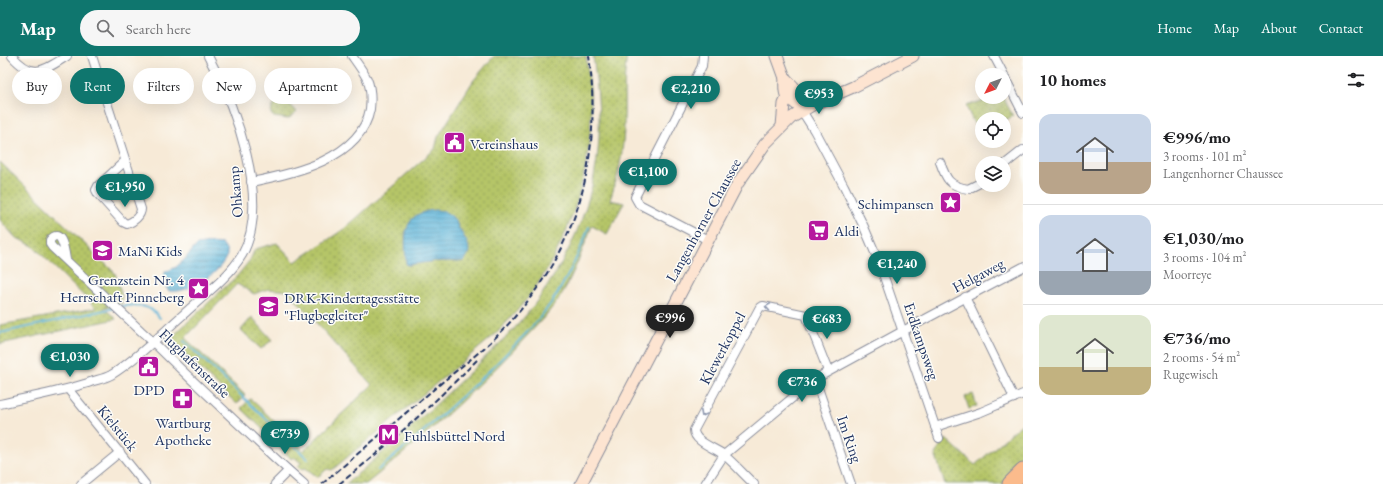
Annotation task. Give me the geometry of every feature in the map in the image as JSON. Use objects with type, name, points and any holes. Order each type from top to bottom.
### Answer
[{"type":"highway","points":[[1010,484],[1023,471]]},
{"type":"main road","name":"Erdkampsweg","points":[[778,56],[785,78],[784,89],[787,98],[800,109]]},
{"type":"main road","name":"Langenhorner Chaussee","points":[[581,484],[738,183],[765,144],[800,109],[853,87],[913,56]]},
{"type":"main road","name":"Erdkampsweg","points":[[785,78],[793,86],[800,109]]},
{"type":"main road","name":"Erdkampsweg","points":[[782,126],[784,104],[787,98]]},
{"type":"street","points":[[12,56],[25,68],[35,71],[47,68],[67,56]]},
{"type":"street","points":[[92,56],[124,162],[141,211],[140,214],[127,224],[123,222],[96,190],[98,186],[124,162]]},
{"type":"street","name":"Ohkamp","points":[[0,404],[68,389],[110,376],[154,342],[225,275],[242,254],[247,242],[253,218],[251,182],[238,124],[218,75],[208,56]]},
{"type":"street","points":[[251,182],[278,177],[314,165],[350,144],[358,135],[368,116],[370,91],[367,78],[352,56]]},
{"type":"street","points":[[703,56],[702,66],[635,197],[639,204],[708,240]]},
{"type":"street","points":[[994,56],[1000,68]]},
{"type":"street","points":[[1011,89],[1023,113]]},
{"type":"street","name":"Erdkampsweg","points":[[800,109],[820,140],[864,227],[879,262],[938,438]]},
{"type":"street","points":[[1011,159],[1023,150]]},
{"type":"street","points":[[940,162],[946,178],[956,186],[968,190],[975,186]]},
{"type":"street","name":"Flughafenstraße","points":[[66,260],[304,484]]},
{"type":"street","name":"Helgaweg","points":[[705,484],[724,455],[769,416],[828,371],[965,297],[1022,269]]},
{"type":"street","points":[[965,297],[1014,398]]},
{"type":"street","name":"Klewerkoppel","points":[[724,455],[699,440],[694,435],[694,430],[760,307],[763,306],[806,315],[828,371]]},
{"type":"street","name":"Im Ring","points":[[816,380],[851,484]]},
{"type":"street","name":"Kielstück","points":[[68,389],[145,484]]},
{"type":"street","points":[[935,427],[981,412],[1023,394]]},
{"type":"street","points":[[81,484],[120,452]]},
{"type":"street","points":[[724,455],[754,484]]},
{"type":"street","points":[[275,484],[288,470]]},
{"type":"green space","points":[[494,56],[586,56],[591,101],[590,132],[583,179],[569,225],[548,268],[535,288],[497,333],[332,470],[327,469],[318,477],[305,468],[302,469],[298,466],[301,463],[294,457],[291,459],[279,445],[241,408],[250,399],[253,401],[297,443],[303,451],[372,385],[288,291],[268,289],[254,294],[237,284],[185,338],[245,395],[237,404],[173,343],[174,335],[238,275],[250,260],[255,249],[277,243],[295,262],[344,229],[435,149],[438,137],[473,81]],"holes":[[[455,220],[461,232],[463,261],[435,261],[407,265],[405,232]]]},
{"type":"green space","points":[[593,56],[627,56],[622,151],[615,185],[610,200],[624,203],[607,234],[592,226],[579,259],[563,292],[531,332],[476,388],[422,437],[366,484],[346,484],[455,387],[507,337],[527,314],[555,274],[577,231],[592,185],[597,161],[599,117]]},
{"type":"green space","points":[[975,103],[1007,104],[1011,112],[975,112],[975,126],[966,106]]},
{"type":"green space","points":[[275,104],[290,104],[297,112],[288,119],[274,117],[271,114]]},
{"type":"green space","points":[[0,162],[115,273],[122,296],[122,303],[104,308],[116,319],[0,344],[0,325],[96,308],[33,246],[15,237],[0,220]]},
{"type":"green space","points":[[252,317],[272,340],[261,349],[241,330]]},
{"type":"green space","points":[[973,394],[977,406],[969,409],[965,397]]},
{"type":"green space","points":[[1023,423],[1023,468],[1007,484],[945,484],[935,454],[946,439],[975,465]]},
{"type":"water","points":[[435,210],[452,216],[455,220],[467,242],[469,250],[467,257],[463,261],[435,261],[407,265],[405,244],[407,228],[416,216],[424,212]]},
{"type":"water","points":[[210,243],[222,244],[227,251],[227,255],[218,269],[211,276],[194,286],[177,291],[169,291],[165,286],[162,277],[165,272],[176,267],[197,245]]},
{"type":"waterway","points":[[378,470],[464,395],[523,337],[551,303],[568,276],[589,227]]},
{"type":"waterway","points":[[118,307],[130,305],[143,306],[154,312],[160,318]]},
{"type":"waterway","points":[[0,333],[114,308]]},
{"type":"waterway","points":[[184,341],[308,459]]},
{"type":"railway","points":[[322,484],[492,341],[526,303],[548,272],[565,239],[578,205],[587,170],[592,134],[592,96],[589,56]]},
{"type":"railway","points":[[339,484],[410,424],[477,360]]},
{"type":"place","name":"Vereinshaus","points":[[455,143]]},
{"type":"place","name":"Schimpansen","points":[[950,203]]},
{"type":"place","name":"Aldi","points":[[818,230]]},
{"type":"place","name":"MaNi Kids","points":[[103,250]]},
{"type":"place","name":"Grenzstein Nr. 4 Herrschaft Pinneberg","points":[[199,288]]},
{"type":"place","name":"DRK-Kindertagesstätte \"Flugbegleiter\"","points":[[269,306]]},
{"type":"place","name":"DPD","points":[[149,366]]},
{"type":"place","name":"Wartburg Apotheke","points":[[183,399]]},
{"type":"place","name":"Fuhlsbüttel Nord","points":[[389,435]]}]
